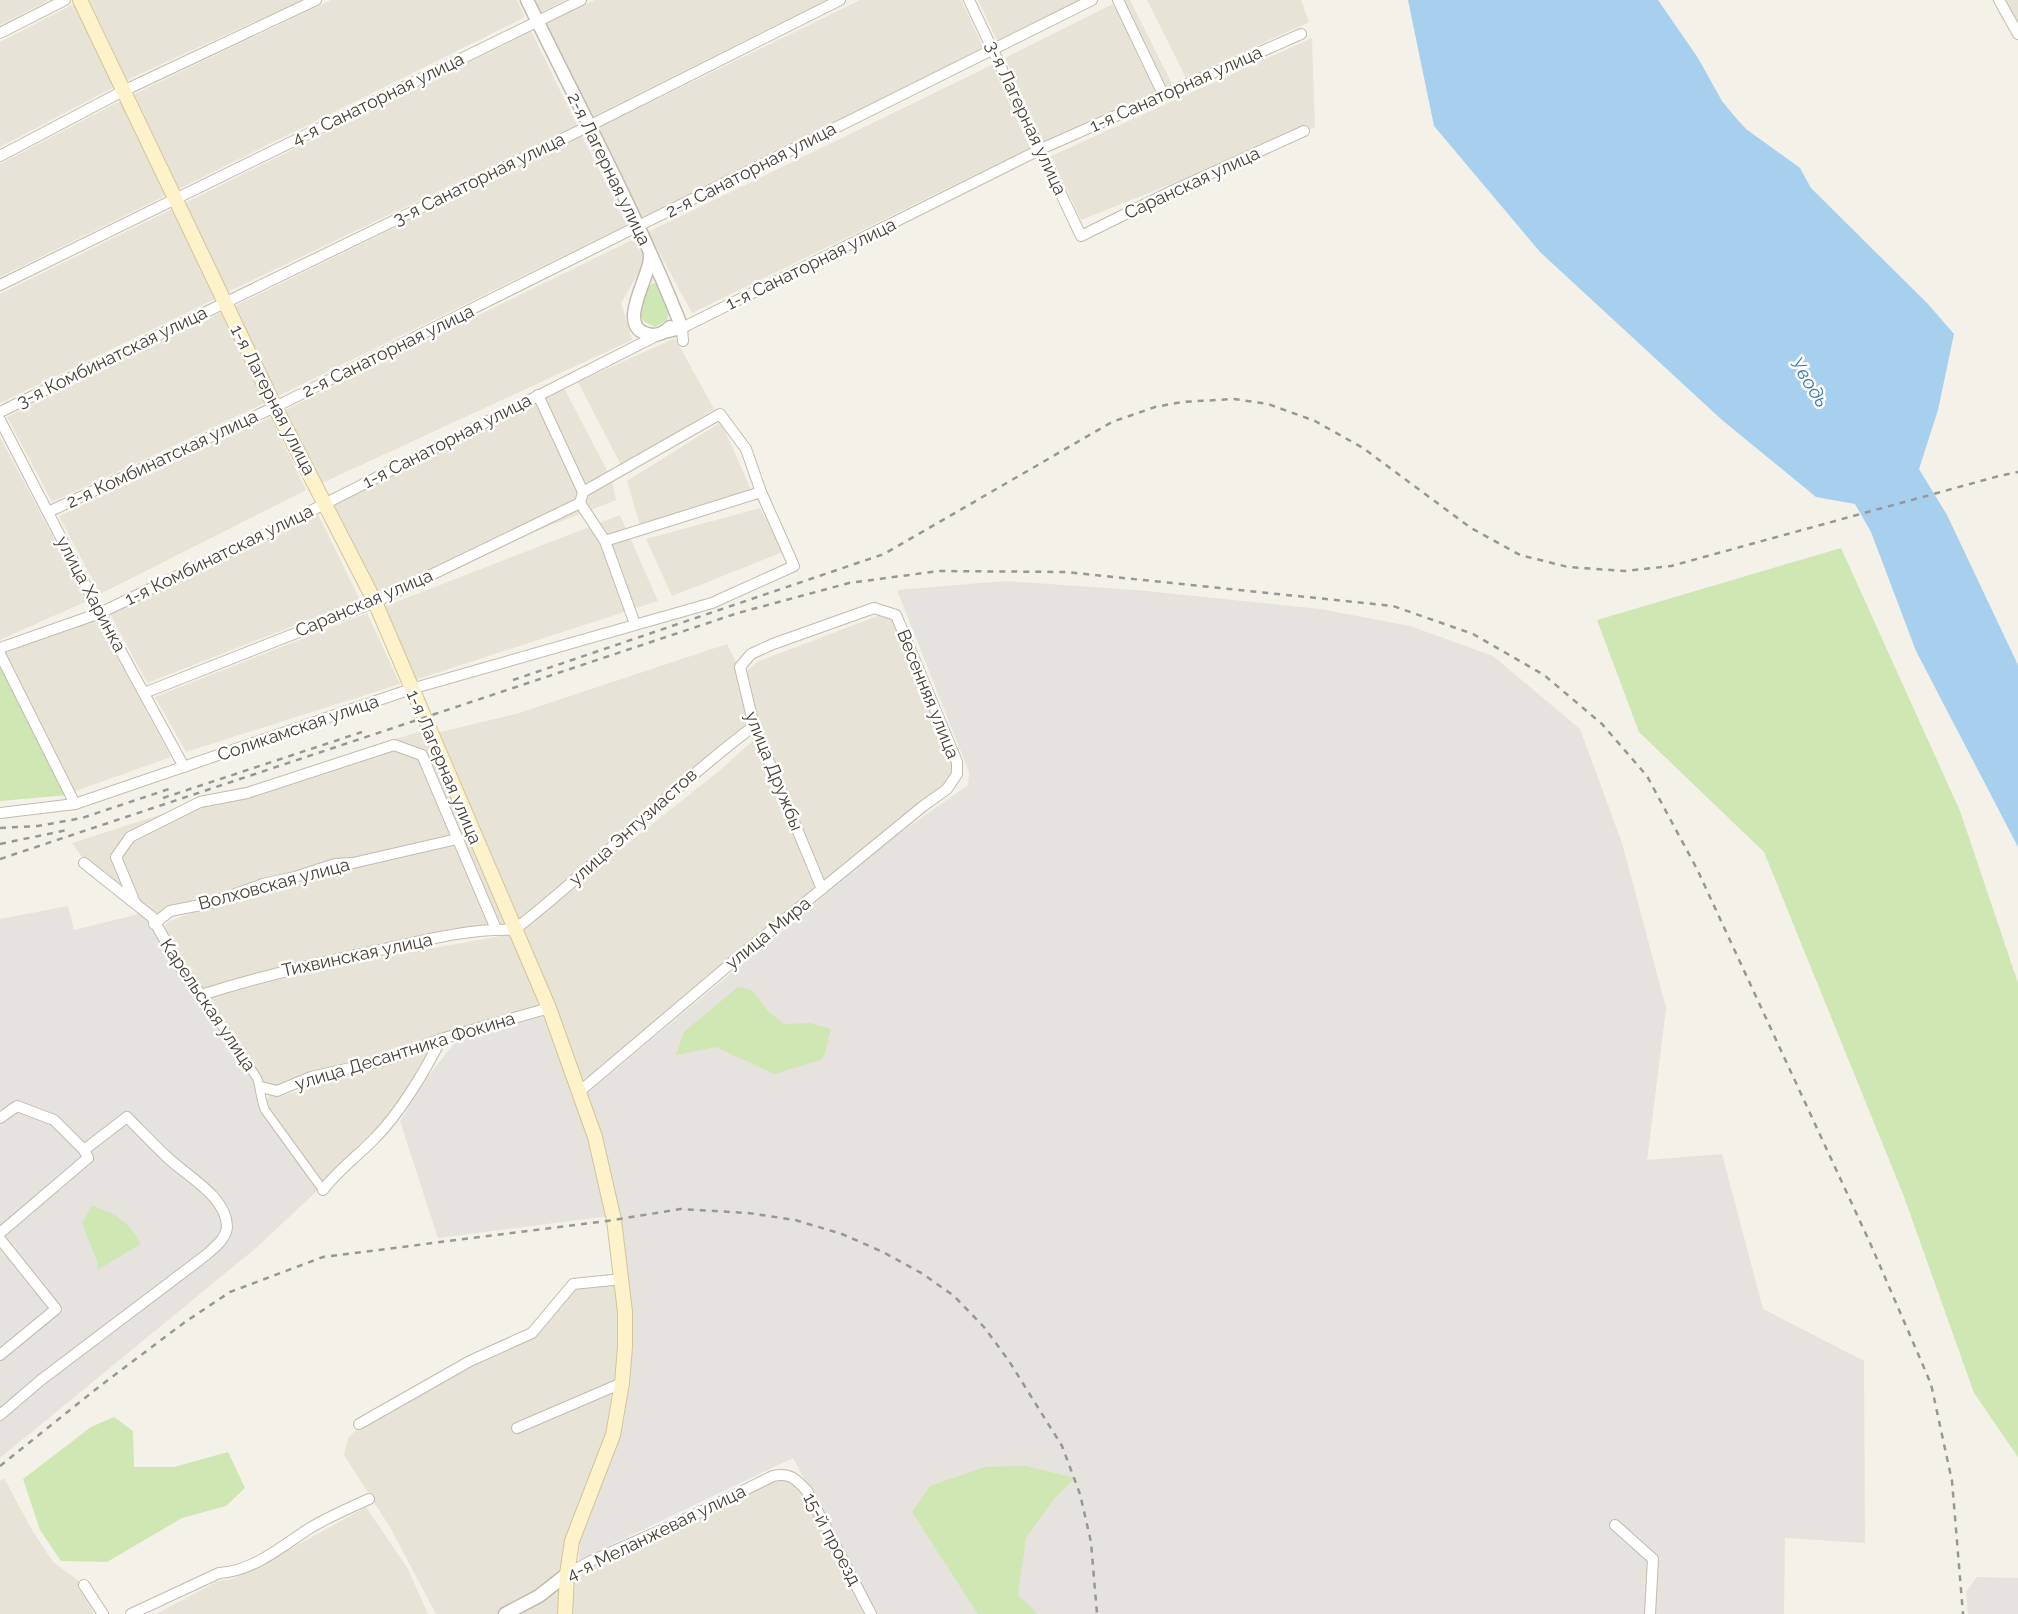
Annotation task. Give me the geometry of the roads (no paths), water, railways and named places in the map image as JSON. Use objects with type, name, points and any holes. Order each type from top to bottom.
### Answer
[{"type":"main road","name":"1-я Лагерная улица","points":[[80,0],[275,406],[375,602],[549,1008],[595,1137],[614,1220],[622,1279],[625,1312],[622,1383],[613,1435],[572,1541],[567,1574],[565,1614]]},
{"type":"street","points":[[0,33],[65,0]]},
{"type":"street","points":[[0,156],[124,91],[316,0]]},
{"type":"street","name":"2-я Лагерная улица","points":[[527,0],[638,227],[674,308],[682,334]]},
{"type":"street","name":"4-я Санаторная улица","points":[[0,285],[581,0]]},
{"type":"street","name":"3-я Санаторная улица","points":[[225,302],[588,126],[840,0]]},
{"type":"street","name":"3-я Лагерная улица","points":[[969,0],[1081,236]]},
{"type":"street","name":"2-я Санаторная улица","points":[[275,406],[1092,0]]},
{"type":"street","points":[[1118,0],[1164,94]]},
{"type":"street","points":[[1999,0],[2018,34]]},
{"type":"street","name":"1-я Санаторная улица","points":[[326,503],[664,332],[682,334],[1041,149],[1301,34]]},
{"type":"street","name":"Саранская улица","points":[[1081,236],[1170,192],[1304,131]]},
{"type":"street","points":[[650,256],[650,269],[639,289],[634,317],[638,328],[650,335],[664,332],[673,322],[674,308]]},
{"type":"street","name":"3-я Комбинатская улица","points":[[0,412],[225,302]]},
{"type":"street","points":[[538,395],[583,492],[580,503],[605,541],[635,624]]},
{"type":"street","name":"2-я Комбинатская улица","points":[[48,512],[275,406]]},
{"type":"street","points":[[583,492],[720,414],[746,449],[760,492],[605,541]]},
{"type":"street","name":"улица Харинка","points":[[0,420],[100,613],[184,767]]},
{"type":"street","name":"Соликамская улица","points":[[0,813],[75,804],[411,689],[712,603],[794,566],[760,492]]},
{"type":"street","name":"1-я Комбинатская улица","points":[[0,648],[100,613],[326,503]]},
{"type":"street","name":"Саранская улица","points":[[144,693],[375,602],[580,503]]},
{"type":"street","name":"Весенняя улица","points":[[751,654],[874,608],[896,615],[957,762],[957,774]]},
{"type":"street","points":[[0,654],[75,804]]},
{"type":"street","name":"улица Дружбы","points":[[751,654],[740,667],[754,726],[822,889]]},
{"type":"street","name":"улица Энтузиастов","points":[[514,930],[587,869],[704,764],[754,726]]},
{"type":"street","points":[[136,904],[116,857],[130,837],[200,802],[247,793],[394,745],[422,754],[496,929]]},
{"type":"street","name":"улица Мира","points":[[579,1092],[822,889],[947,788],[957,774]]},
{"type":"street","name":"Волховская улица","points":[[154,924],[170,911],[210,903],[263,884],[295,877],[335,864],[353,863],[457,839]]},
{"type":"street","name":"Карельская улица","points":[[84,863],[152,917],[154,924],[180,967],[257,1078],[261,1087],[260,1098],[265,1110],[323,1190]]},
{"type":"street","name":"Тихвинская улица","points":[[201,995],[276,972],[352,954],[496,929],[514,930]]},
{"type":"street","name":"улица Десантника Фокина","points":[[261,1087],[277,1091],[311,1077],[386,1060],[441,1039],[549,1008]]},
{"type":"street","points":[[323,1190],[382,1130],[416,1082],[441,1039]]},
{"type":"street","points":[[0,1118],[17,1106],[54,1120],[84,1150],[88,1158],[0,1233]]},
{"type":"street","points":[[0,1415],[41,1380],[221,1242],[227,1229],[225,1216],[204,1186],[170,1160],[127,1117],[84,1150]]},
{"type":"street","points":[[0,1239],[56,1309],[0,1355]]},
{"type":"street","points":[[359,1424],[470,1361],[532,1333],[573,1284],[622,1279]]},
{"type":"street","points":[[517,1428],[622,1383]]},
{"type":"street","name":"4-я Меланжевая улица","points":[[505,1614],[538,1596],[567,1574],[591,1561],[680,1522],[773,1476],[784,1474]]},
{"type":"street","name":"15-й проезд","points":[[784,1474],[793,1476],[807,1491],[871,1614]]},
{"type":"street","points":[[131,1614],[218,1573],[232,1572],[246,1567],[288,1544],[311,1528],[369,1499]]},
{"type":"street","points":[[1614,1525],[1653,1559],[1650,1614]]},
{"type":"street","points":[[84,1585],[103,1614]]},
{"type":"water","name":"Уводь","points":[[1408,0],[1658,0],[1698,58],[1722,101],[1736,118],[1746,129],[1800,168],[1811,188],[1928,304],[1954,334],[1938,410],[1919,469],[1947,515],[2018,665],[2018,847],[1916,651],[1871,532],[1855,504],[1816,497],[1722,420],[1540,252],[1434,126]]},
{"type":"railway","points":[[513,680],[884,554],[1112,422],[1155,407],[1182,402],[1234,399],[1268,404],[1315,421],[1363,448],[1471,528],[1520,555],[1568,567],[1625,571],[1671,566],[2018,472]]},
{"type":"railway","points":[[0,859],[738,613],[849,583],[939,571],[1066,572],[1393,606],[1473,634],[1544,675],[1602,724],[1647,776],[1697,869],[1871,1245],[1931,1384],[1952,1481],[1963,1614]]},
{"type":"railway","points":[[163,798],[362,732]]},
{"type":"railway","points":[[0,828],[38,826],[82,818],[172,788]]},
{"type":"railway","points":[[0,844],[67,830]]},
{"type":"railway","points":[[0,1466],[100,1386],[185,1322],[230,1292],[323,1257],[614,1220],[680,1209],[748,1213],[795,1220],[842,1234],[883,1252],[923,1274],[954,1296],[984,1327],[1009,1361],[1062,1446],[1080,1494],[1091,1542],[1097,1614]]}]
